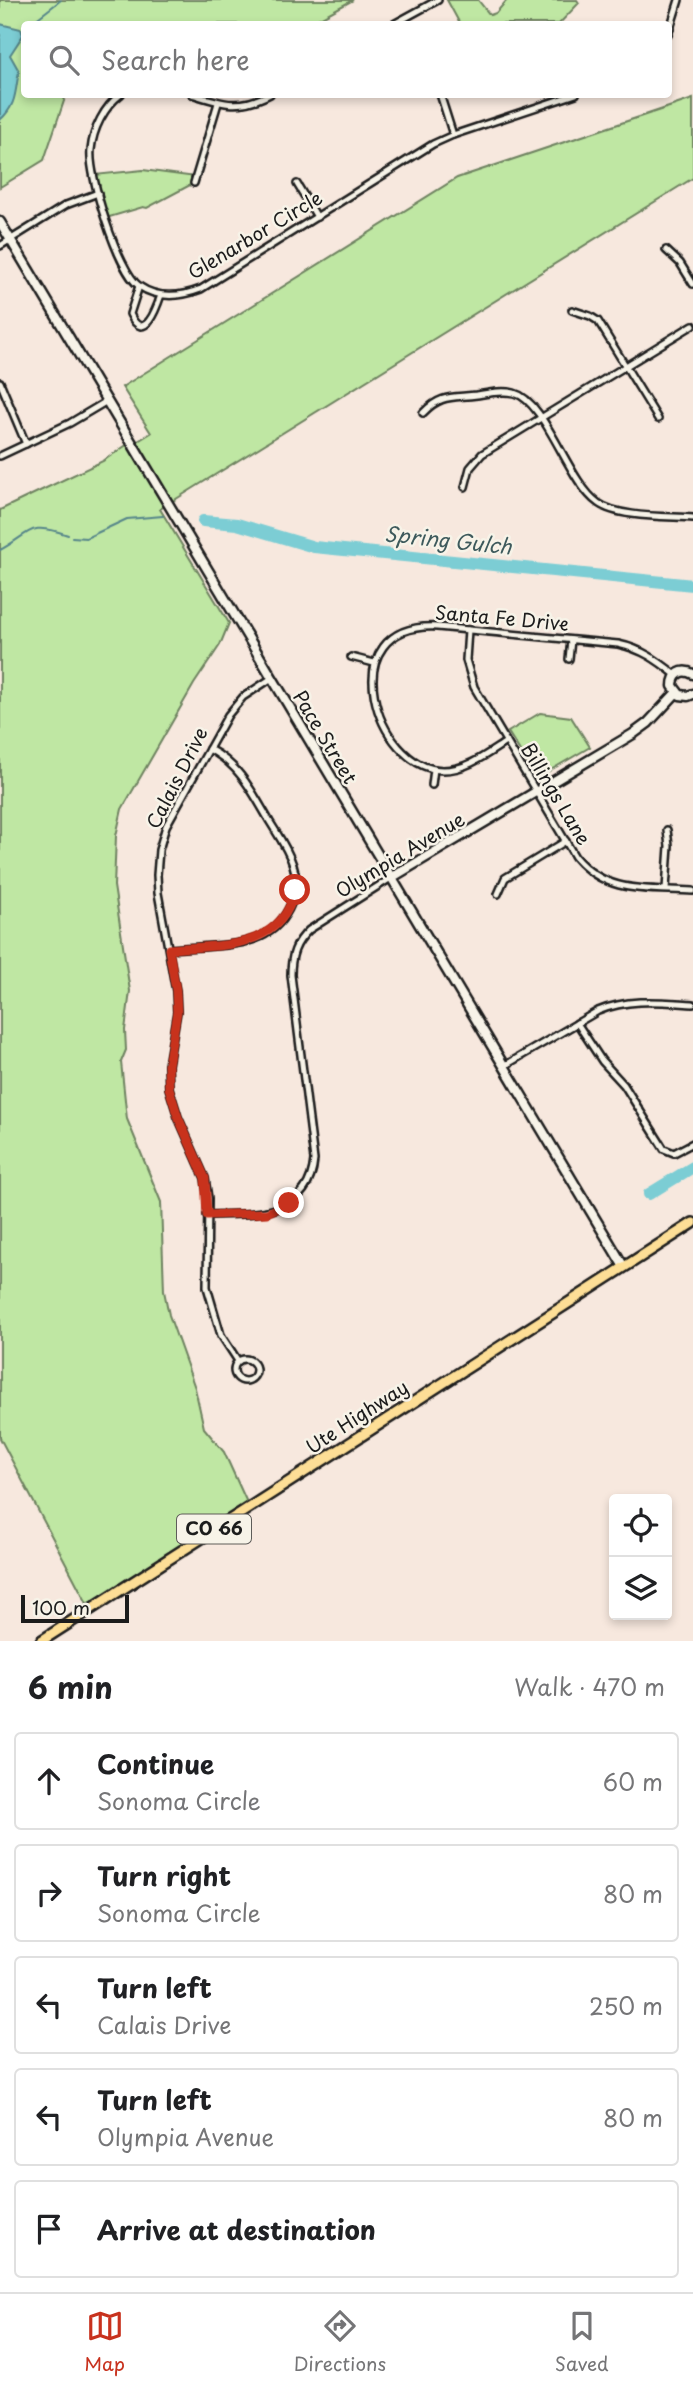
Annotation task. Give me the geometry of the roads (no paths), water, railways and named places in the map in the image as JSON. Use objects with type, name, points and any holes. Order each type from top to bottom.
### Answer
[{"type":"main road","name":"Pace Street","points":[[0,222],[624,1266]]},
{"type":"main road","points":[[693,674],[682,671],[676,675],[673,686],[676,693],[684,697],[693,694]]},
{"type":"main road","name":"Olympia Avenue","points":[[391,878],[640,729],[676,693]]},
{"type":"main road","name":"Ute Highway","points":[[41,1641],[693,1223]]},
{"type":"street","points":[[400,21],[438,0]]},
{"type":"street","points":[[672,22],[679,0]]},
{"type":"street","points":[[408,17],[410,21]]},
{"type":"street","points":[[116,98],[103,114],[91,150],[98,193],[119,258],[139,286],[131,318],[139,324],[145,324],[152,319],[161,295]]},
{"type":"street","points":[[204,98],[218,103],[245,105],[261,98]]},
{"type":"street","points":[[441,98],[453,135]]},
{"type":"street","name":"Glenarbor Circle","points":[[139,286],[161,295],[180,296],[201,289],[433,144],[564,98]]},
{"type":"street","points":[[194,183],[218,103]]},
{"type":"street","points":[[297,184],[317,217]]},
{"type":"street","points":[[0,246],[66,205],[98,193]]},
{"type":"street","points":[[666,250],[680,263],[693,284]]},
{"type":"street","points":[[572,310],[598,321],[658,419]]},
{"type":"street","points":[[465,486],[476,458],[693,325]]},
{"type":"street","points":[[0,382],[26,444]]},
{"type":"street","points":[[423,413],[436,400],[515,393],[524,397],[541,418],[582,486],[598,503],[621,512],[693,518]]},
{"type":"street","points":[[0,456],[70,423],[107,401]]},
{"type":"street","name":"Santa Fe Drive","points":[[374,663],[387,645],[407,631],[427,626],[635,648],[652,655],[676,675]]},
{"type":"street","name":"Billings Lane","points":[[468,630],[466,660],[474,687],[584,867],[602,880],[623,886],[693,891]]},
{"type":"street","points":[[569,659],[571,640]]},
{"type":"street","points":[[351,657],[374,663],[374,702],[385,725],[411,759],[434,769],[463,767],[506,742]]},
{"type":"street","name":"Calais Drive","points":[[238,1361],[221,1335],[207,1287],[205,1178],[178,1117],[169,1088],[168,1065],[177,1012],[176,990],[158,893],[159,850],[166,825],[228,715],[243,697],[272,678]]},
{"type":"street","points":[[169,949],[243,942],[263,935],[274,928],[288,911],[295,886],[293,863],[243,777],[227,760],[209,748]]},
{"type":"street","points":[[432,785],[434,769]]},
{"type":"street","points":[[666,889],[669,846],[667,830]]},
{"type":"street","points":[[498,894],[505,877],[566,841]]},
{"type":"street","name":"Olympia Avenue","points":[[207,1215],[267,1213],[277,1210],[294,1200],[308,1182],[314,1160],[291,975],[293,953],[298,942],[309,930],[391,878]]},
{"type":"street","points":[[504,1066],[612,1005],[629,1002],[693,1004]]},
{"type":"street","points":[[577,1023],[599,1058],[624,1085],[664,1149],[674,1153],[693,1143]]},
{"type":"street","name":"Calais Drive","points":[[247,1359],[254,1363],[256,1371],[252,1378],[244,1381],[237,1377],[234,1369],[238,1361],[247,1359]]},
{"type":"water","points":[[0,24],[21,29],[21,38],[10,55],[19,71],[14,97],[10,109],[0,120]]},
{"type":"waterway","points":[[34,21],[61,0]]},
{"type":"waterway","points":[[72,537],[86,538],[127,519],[163,516]]},
{"type":"waterway","name":"Spring Gulch","points":[[203,521],[237,524],[314,547],[693,585]]},
{"type":"waterway","points":[[0,550],[31,530],[45,529],[68,535]]},
{"type":"waterway","name":"Spring Gulch","points":[[649,1194],[693,1167]]}]
